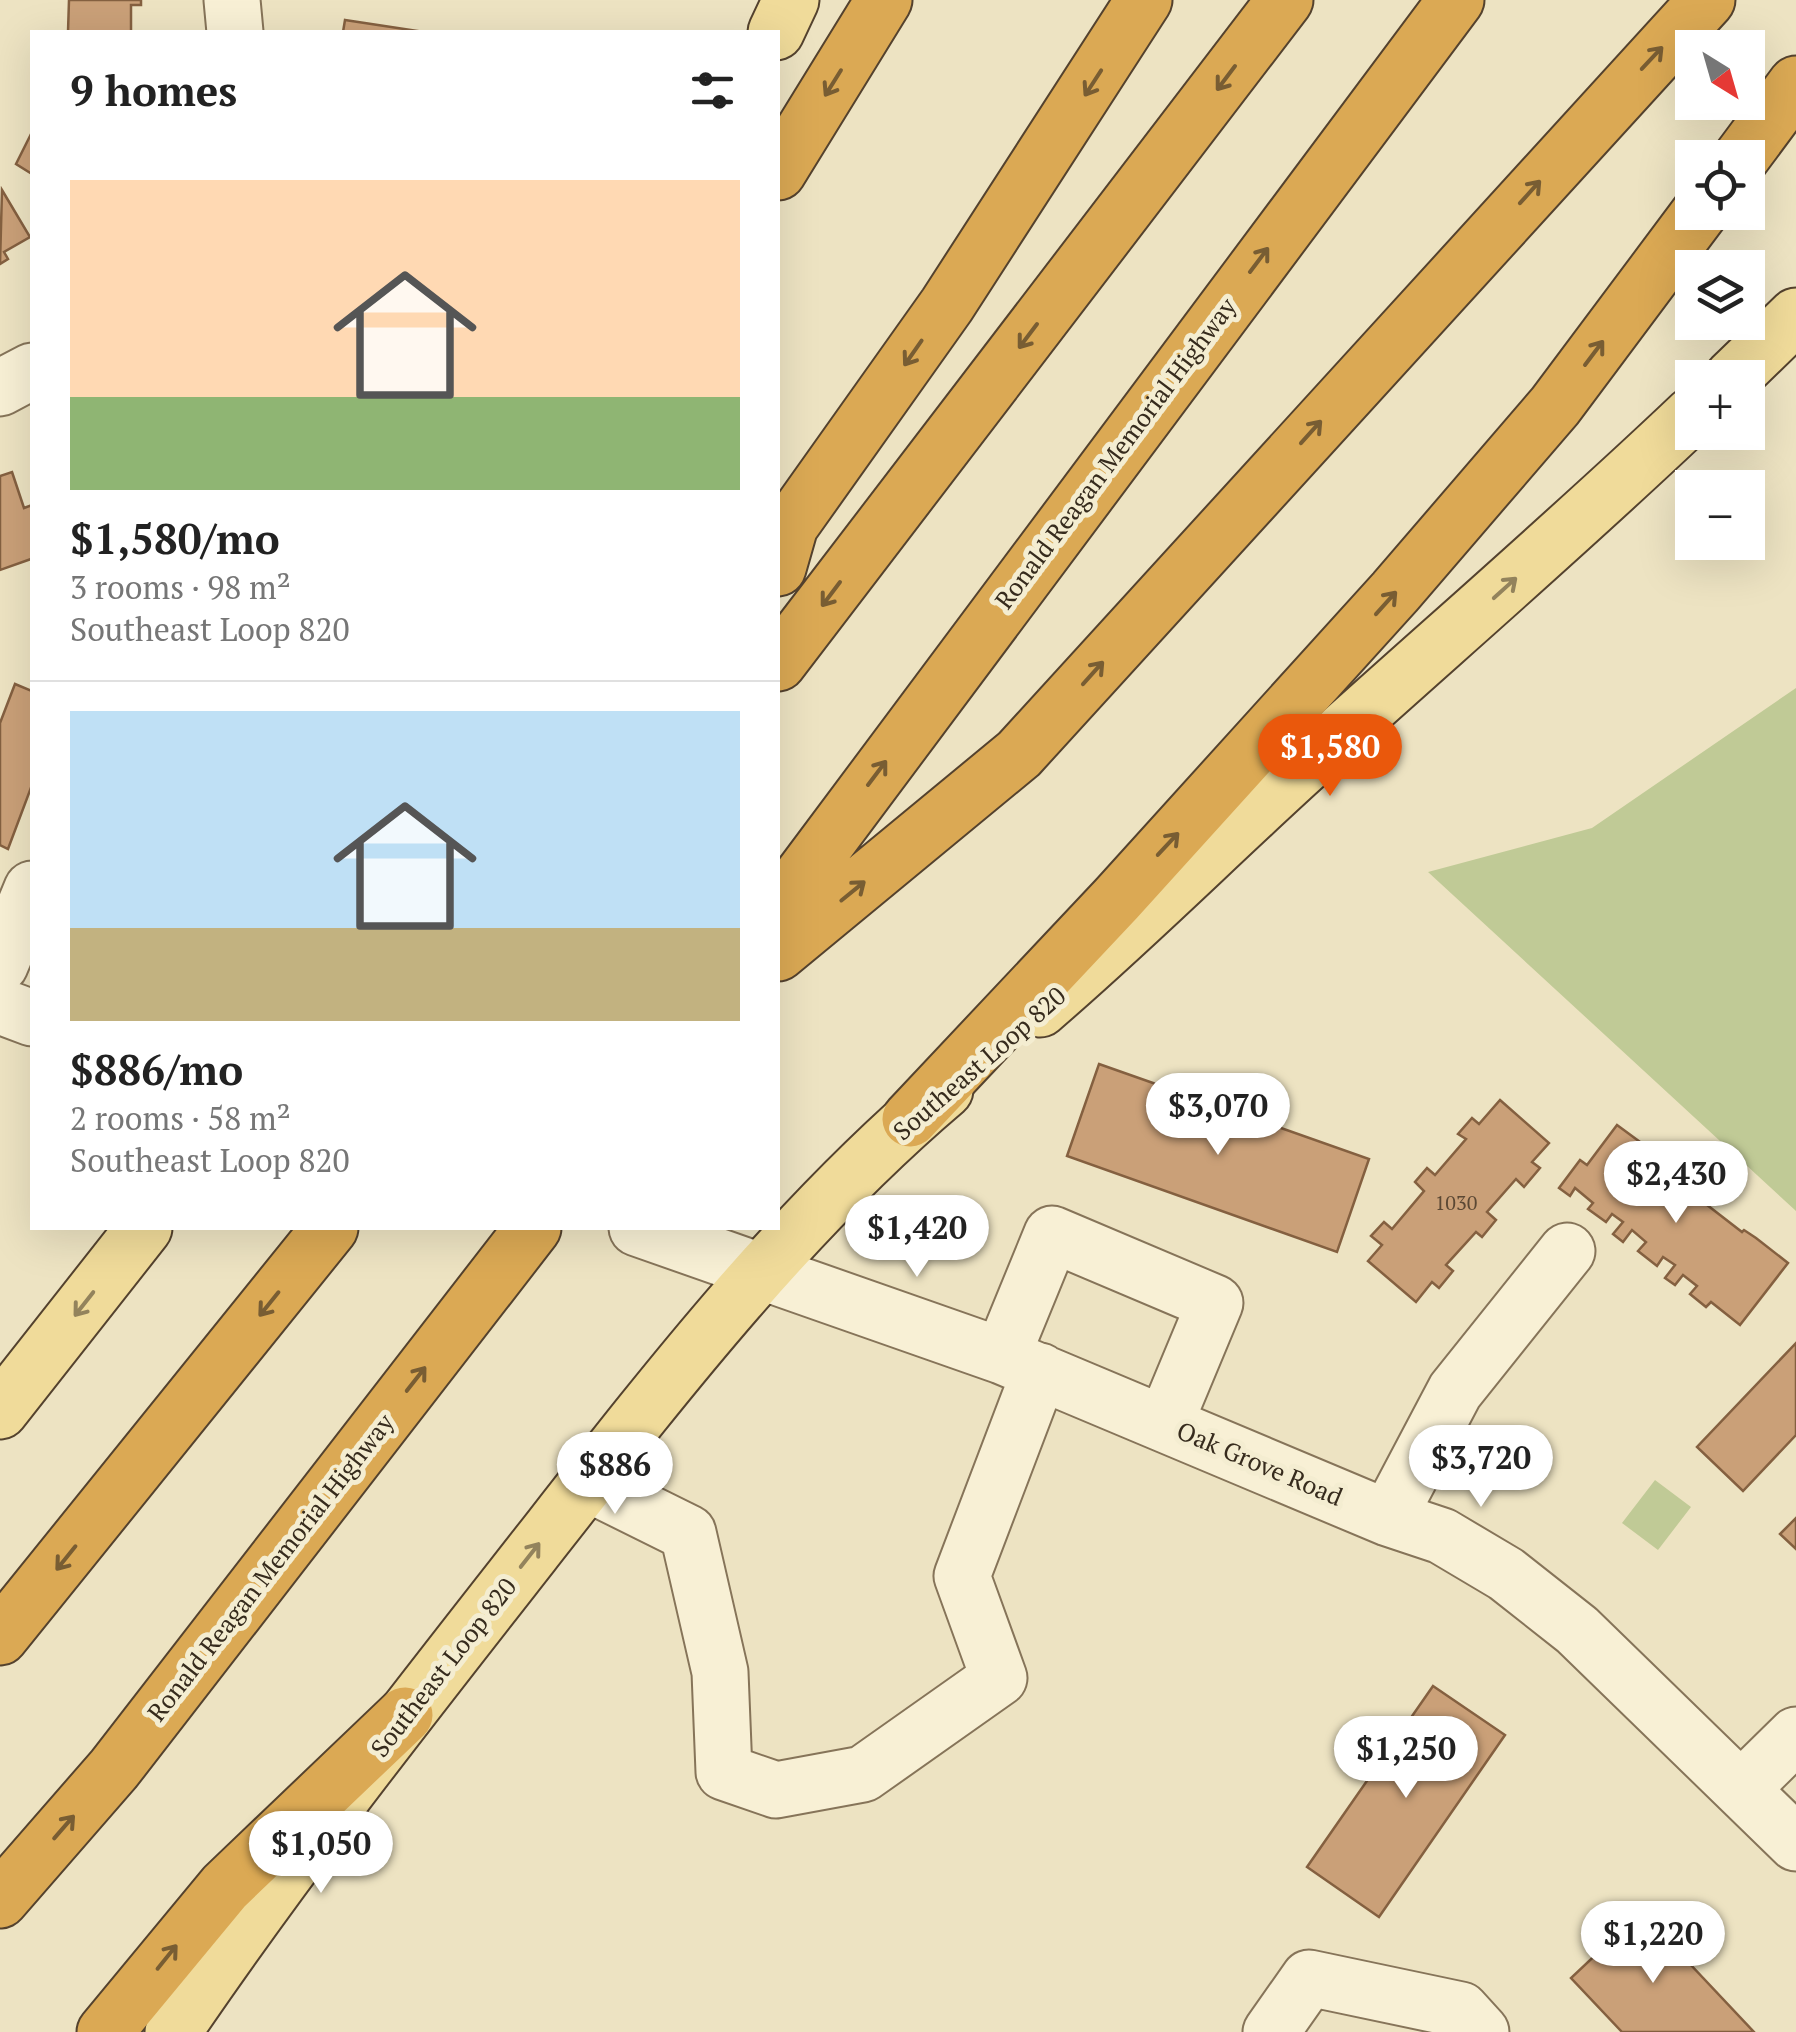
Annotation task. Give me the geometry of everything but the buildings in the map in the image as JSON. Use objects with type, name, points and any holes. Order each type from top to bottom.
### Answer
[{"type":"highway","points":[[780,169],[884,0]]},
{"type":"highway","points":[[780,561],[790,526],[947,304],[1144,0]]},
{"type":"highway","points":[[780,661],[1284,0]]},
{"type":"highway","name":"Ronald Reagan Memorial Highway","points":[[780,905],[1456,0]]},
{"type":"highway","points":[[780,951],[1019,754],[1706,0]]},
{"type":"highway","points":[[1755,140],[1796,84]]},
{"type":"highway","points":[[910,1120],[1182,829],[1396,592],[1554,406],[1686,230]]},
{"type":"highway","points":[[0,1638],[328,1230]]},
{"type":"highway","name":"Ronald Reagan Memorial Highway","points":[[0,1900],[114,1769],[532,1230]]},
{"type":"highway","points":[[105,2032],[225,1886],[405,1715]]},
{"type":"main road","points":[[777,30],[791,0]]},
{"type":"main road","points":[[1751,360],[1796,316]]},
{"type":"main road","name":"Southeast Loop 820","points":[[173,2032],[234,1941],[405,1715],[587,1483],[785,1244],[910,1120],[1118,942],[1302,768],[1675,431]]},
{"type":"main road","points":[[0,1411],[142,1230]]},
{"type":"street","points":[[232,0],[235,30]]},
{"type":"street","points":[[0,388],[30,372]]},
{"type":"street","points":[[0,1006],[30,1017]]},
{"type":"street","name":"Oak Grove Road","points":[[643,1230],[1021,1364],[1388,1518],[1442,1536],[1506,1574],[1577,1630],[1796,1843]]},
{"type":"street","points":[[587,1483],[688,1533],[720,1672],[724,1772],[776,1790],[864,1774],[999,1678],[962,1576],[1021,1364],[1052,1234],[1216,1304],[1165,1422]]},
{"type":"street","points":[[1388,1518],[1455,1391],[1567,1251]]},
{"type":"street","points":[[1742,1790],[1796,1735]]},
{"type":"street","points":[[1271,2032],[1309,1978],[1461,2010],[1481,2032]]},
{"type":"green space","points":[[1796,688],[1796,1211],[1428,872],[1592,828]]},
{"type":"green space","points":[[1655,1480],[1691,1507],[1658,1550],[1622,1523]]}]
